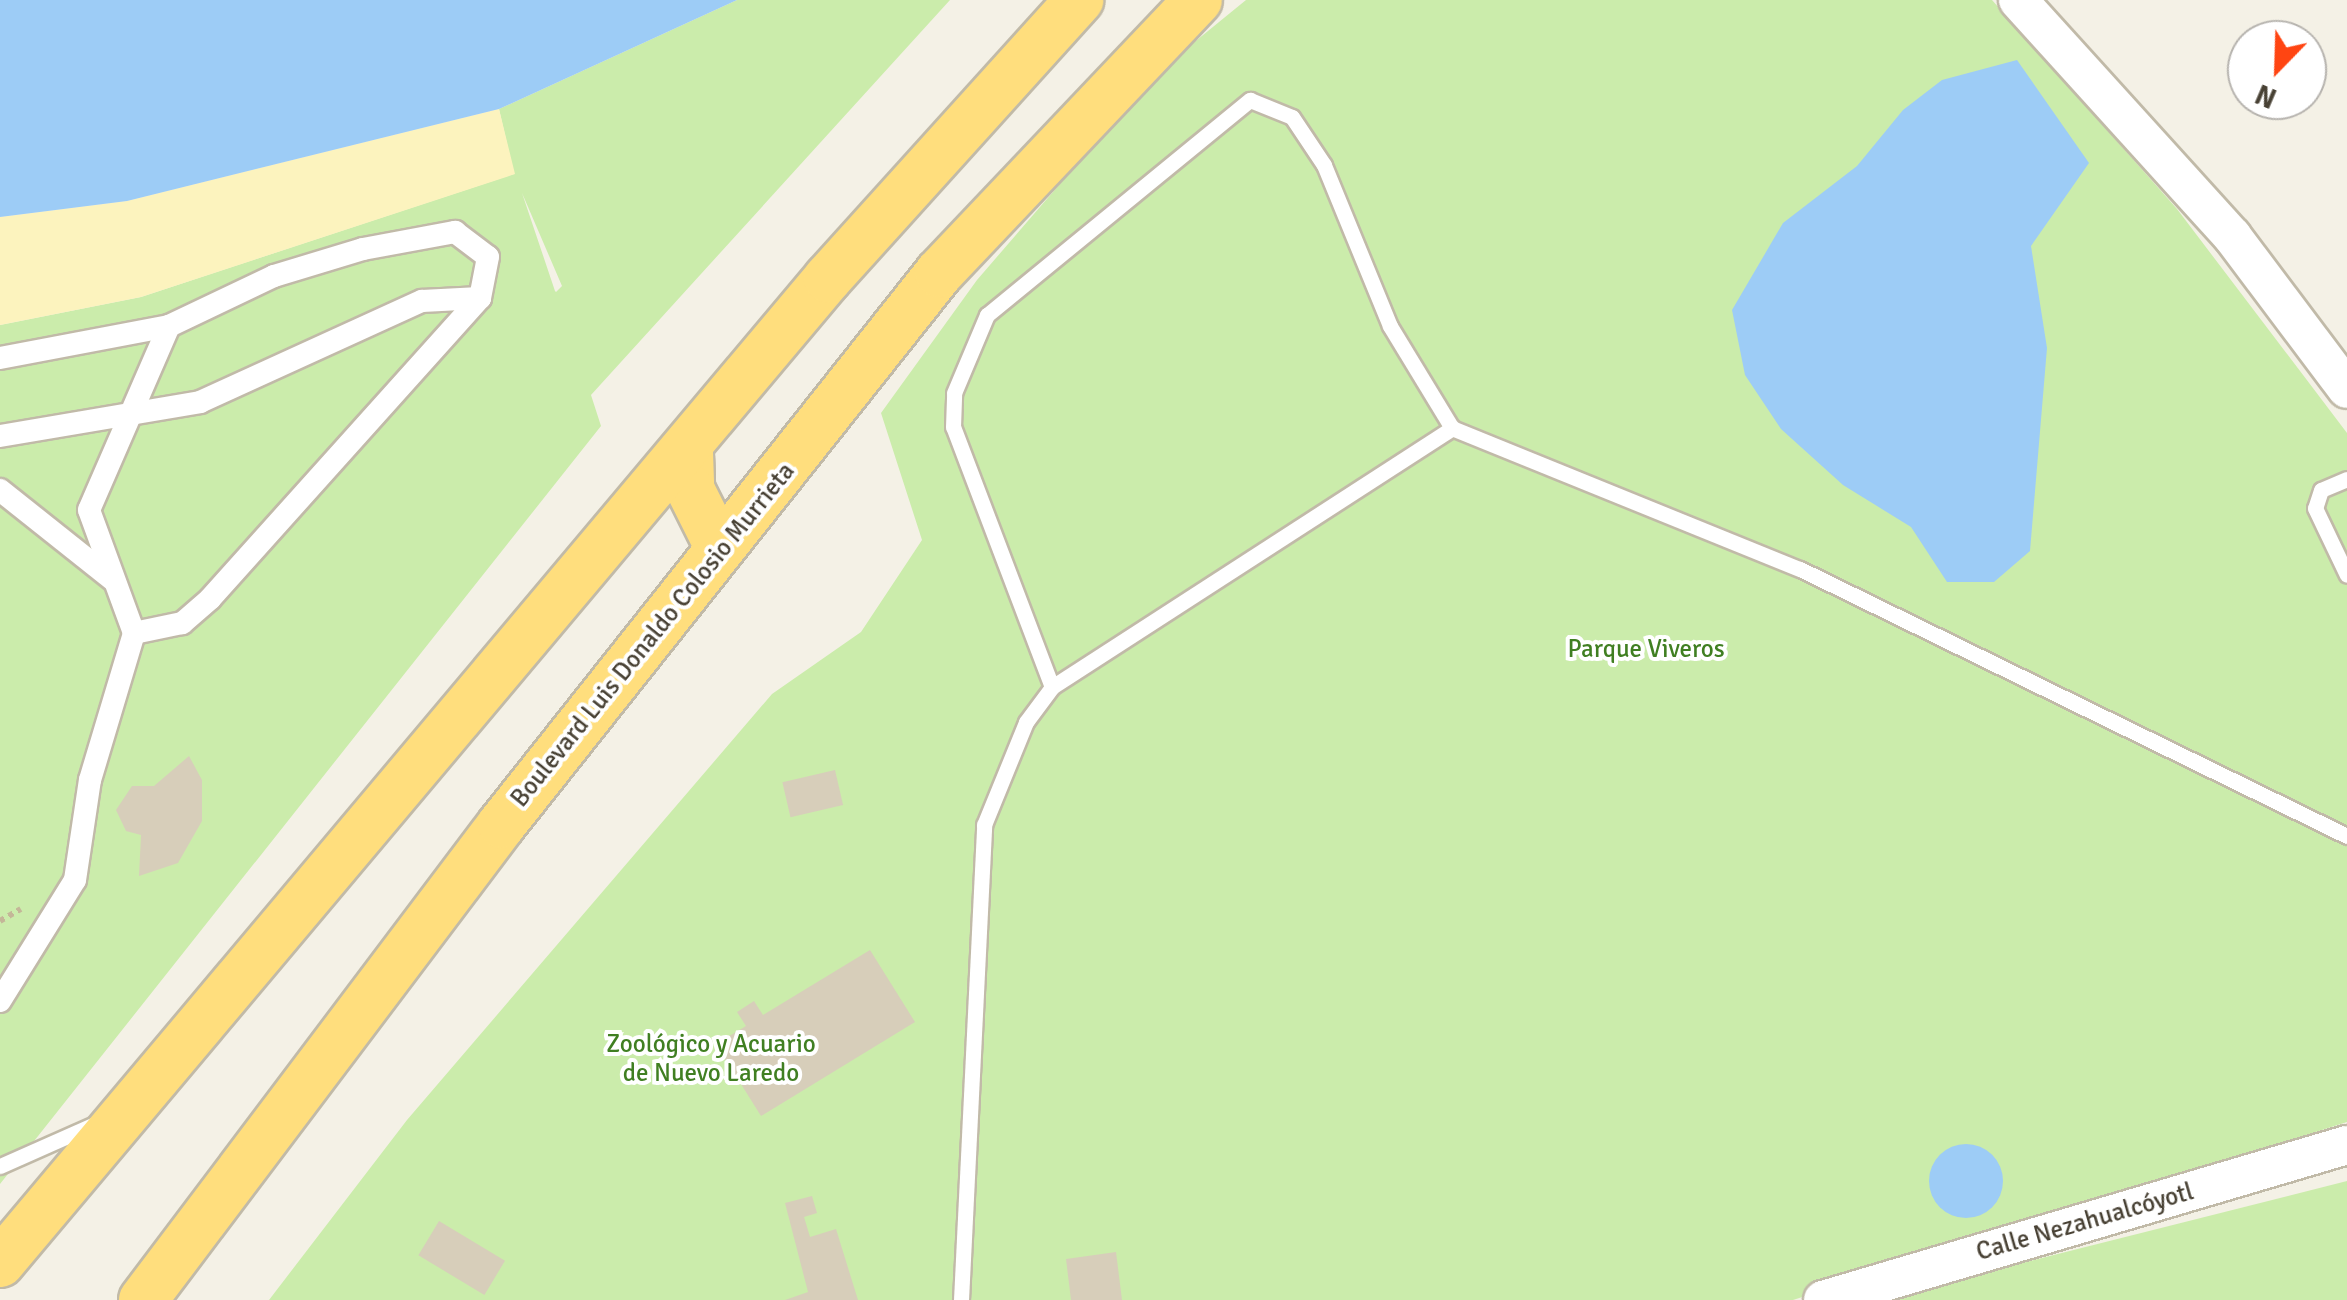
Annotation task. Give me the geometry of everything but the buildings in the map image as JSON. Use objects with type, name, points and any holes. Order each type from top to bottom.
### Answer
[{"type":"highway","points":[[0,1263],[119,1114],[689,453],[828,278],[1079,0]]},
{"type":"highway","name":"Boulevard Luis Donaldo Colosio Murrieta","points":[[144,1300],[720,549],[939,273],[1198,0]]},
{"type":"highway","points":[[689,453],[690,490],[720,549]]},
{"type":"street","points":[[2018,0],[2232,236],[2347,389]]},
{"type":"street","points":[[0,358],[169,326],[274,276],[454,232],[488,257],[480,298],[210,600],[182,623],[134,633]]},
{"type":"street","points":[[0,436],[121,420],[200,402],[422,301],[480,298]]},
{"type":"street","points":[[0,1001],[74,880],[90,780],[134,633],[89,510],[121,420],[169,326]]},
{"type":"street","points":[[0,490],[112,578]]},
{"type":"street","name":"Calle Nezahualcóyotl","points":[[1823,1300],[2347,1145]]},
{"type":"lane","points":[[1052,687],[953,427],[954,392],[987,315],[1250,100],[1292,117],[1324,165],[1390,326],[1452,428],[1800,569],[2347,836]]},
{"type":"lane","points":[[962,1300],[984,824],[1010,751],[1052,687],[1452,428]]},
{"type":"lane","points":[[2347,478],[2321,490],[2314,508],[2347,575]]},
{"type":"lane","points":[[0,1166],[119,1114]]},
{"type":"green space","points":[[737,0],[950,0],[591,395],[601,426],[0,1184],[0,325],[141,297],[514,174],[499,109]],"holes":[[[522,193],[562,286],[555,291]]]},
{"type":"green space","name":"Parque Viveros","points":[[1246,0],[1992,0],[2177,209],[2347,433],[2347,1122],[1793,1300],[269,1300],[407,1120],[772,694],[861,632],[922,540],[881,413],[977,280],[1154,75]]},
{"type":"green space","points":[[2347,1181],[2347,1300],[1891,1300],[1951,1281]]},
{"type":"sand","points":[[499,109],[515,174],[141,297],[0,325],[0,217],[127,201]]},
{"type":"water","points":[[0,0],[737,0],[499,109],[127,201],[0,217]]},
{"type":"water","points":[[2017,60],[2089,163],[2031,246],[2047,348],[2030,551],[1994,582],[1947,582],[1911,527],[1843,485],[1781,429],[1745,375],[1732,310],[1783,223],[1857,166],[1903,110],[1942,80]]},
{"type":"water","points":[[1966,1144],[1992,1155],[2003,1181],[1992,1207],[1966,1218],[1940,1207],[1929,1181],[1940,1155]]},
{"type":"park label","name":"Zoológico y Acuario de Nuevo Laredo","points":[[711,1060]]}]
